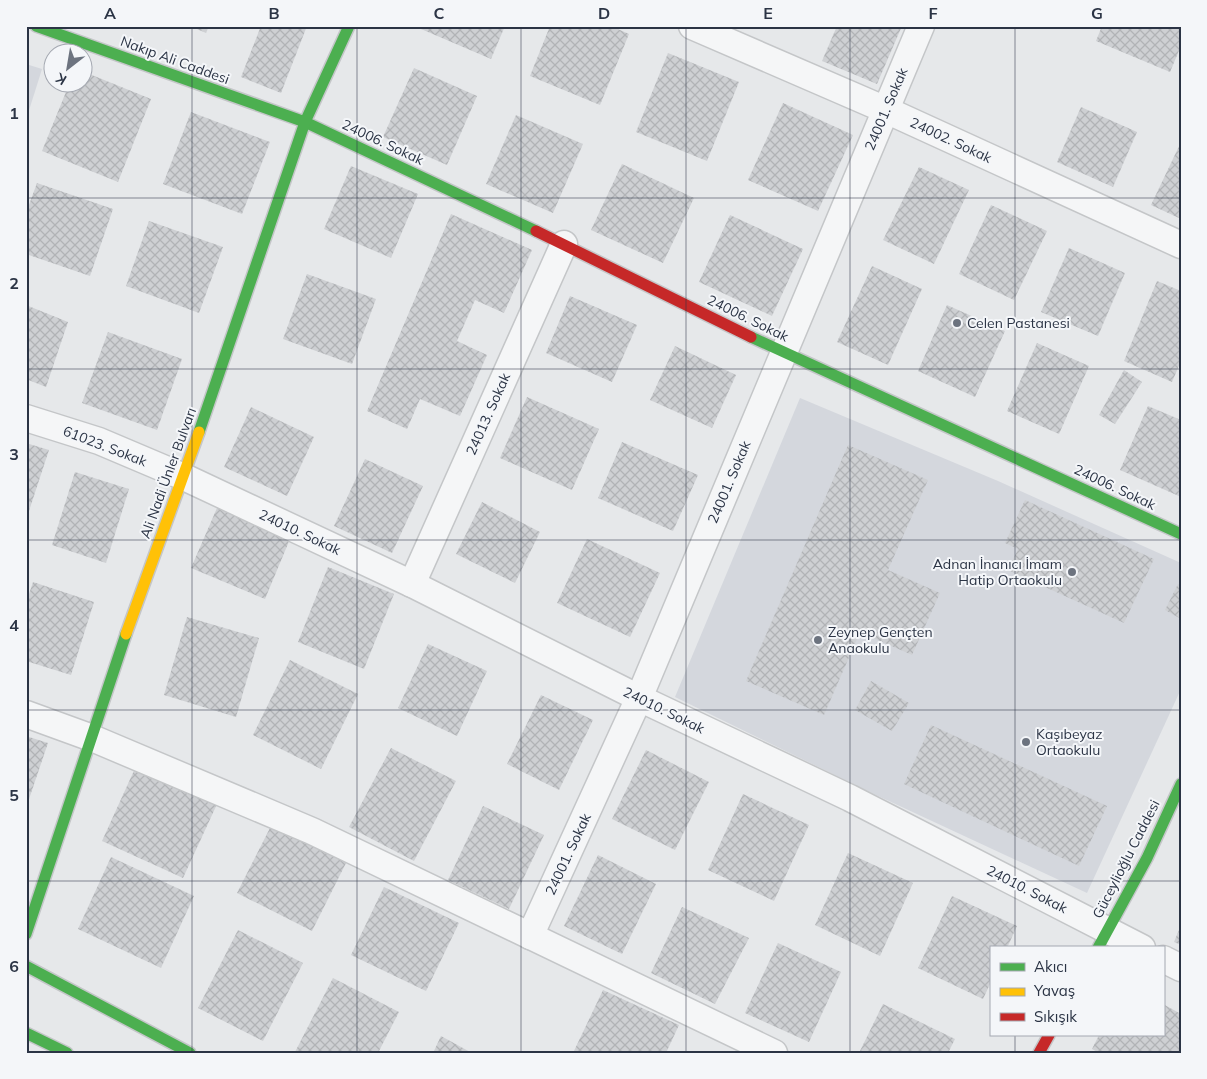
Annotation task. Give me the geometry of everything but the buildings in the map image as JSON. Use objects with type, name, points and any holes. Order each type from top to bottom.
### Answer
[{"type":"street","name":"Nakıp Ali Caddesi","points":[[36,26],[304,122]]},
{"type":"street","name":"Ali Nadi Ünler Bulvarı","points":[[26,934],[132,615],[184,478],[304,122],[349,26]]},
{"type":"street","name":"24002. Sokak","points":[[692,26],[886,110],[1181,245]]},
{"type":"street","name":"24001. Sokak","points":[[530,936],[639,698],[921,26]]},
{"type":"street","name":"24006. Sokak","points":[[304,122],[564,244],[783,353],[1181,534]]},
{"type":"street","name":"24013. Sokak","points":[[412,584],[564,244]]},
{"type":"street","name":"61023. Sokak","points":[[26,418],[99,441],[184,478]]},
{"type":"street","name":"24010. Sokak","points":[[184,478],[412,584],[639,698],[850,798],[1102,939],[1133,946]]},
{"type":"street","points":[[26,714],[92,738],[312,831],[774,1053]]},
{"type":"street","name":"Güceylioğlu Caddesi","points":[[1102,939],[1147,858],[1181,784]]},
{"type":"street","points":[[1164,960],[1181,968]]},
{"type":"street","points":[[26,966],[190,1053]]},
{"type":"street","points":[[26,1033],[67,1053]]},
{"type":"street","points":[[1039,1053],[1048,1036]]},
{"type":"shaded area","points":[[26,64],[42,69],[26,120]]},
{"type":"shaded area","points":[[800,398],[998,481],[1181,563],[1181,689],[1087,893],[876,795],[675,697]]},
{"type":"traffic: fast","points":[[36,26],[305,122],[536,231]]},
{"type":"traffic: fast","points":[[199,432],[305,122],[349,26]]},
{"type":"traffic: fast","points":[[751,337],[1181,534]]},
{"type":"traffic: fast","points":[[26,934],[126,634]]},
{"type":"traffic: fast","points":[[1099,946],[1147,858],[1181,784]]},
{"type":"traffic: fast","points":[[26,966],[190,1053]]},
{"type":"traffic: fast","points":[[26,1033],[67,1053]]},
{"type":"traffic: slow","points":[[126,634],[199,432]]},
{"type":"traffic: jam","points":[[536,231],[751,337]]},
{"type":"traffic: jam","points":[[1039,1053],[1048,1036]]},
{"type":"place","name":"Celen Pastanesi","points":[[957,323]]},
{"type":"place","name":"Adnan İnanıcı İmam Hatip Ortaokulu","points":[[1072,572]]},
{"type":"place","name":"Zeynep Gençten Anaokulu","points":[[818,640]]},
{"type":"place","name":"Kaşıbeyaz Ortaokulu","points":[[1026,742]]}]
